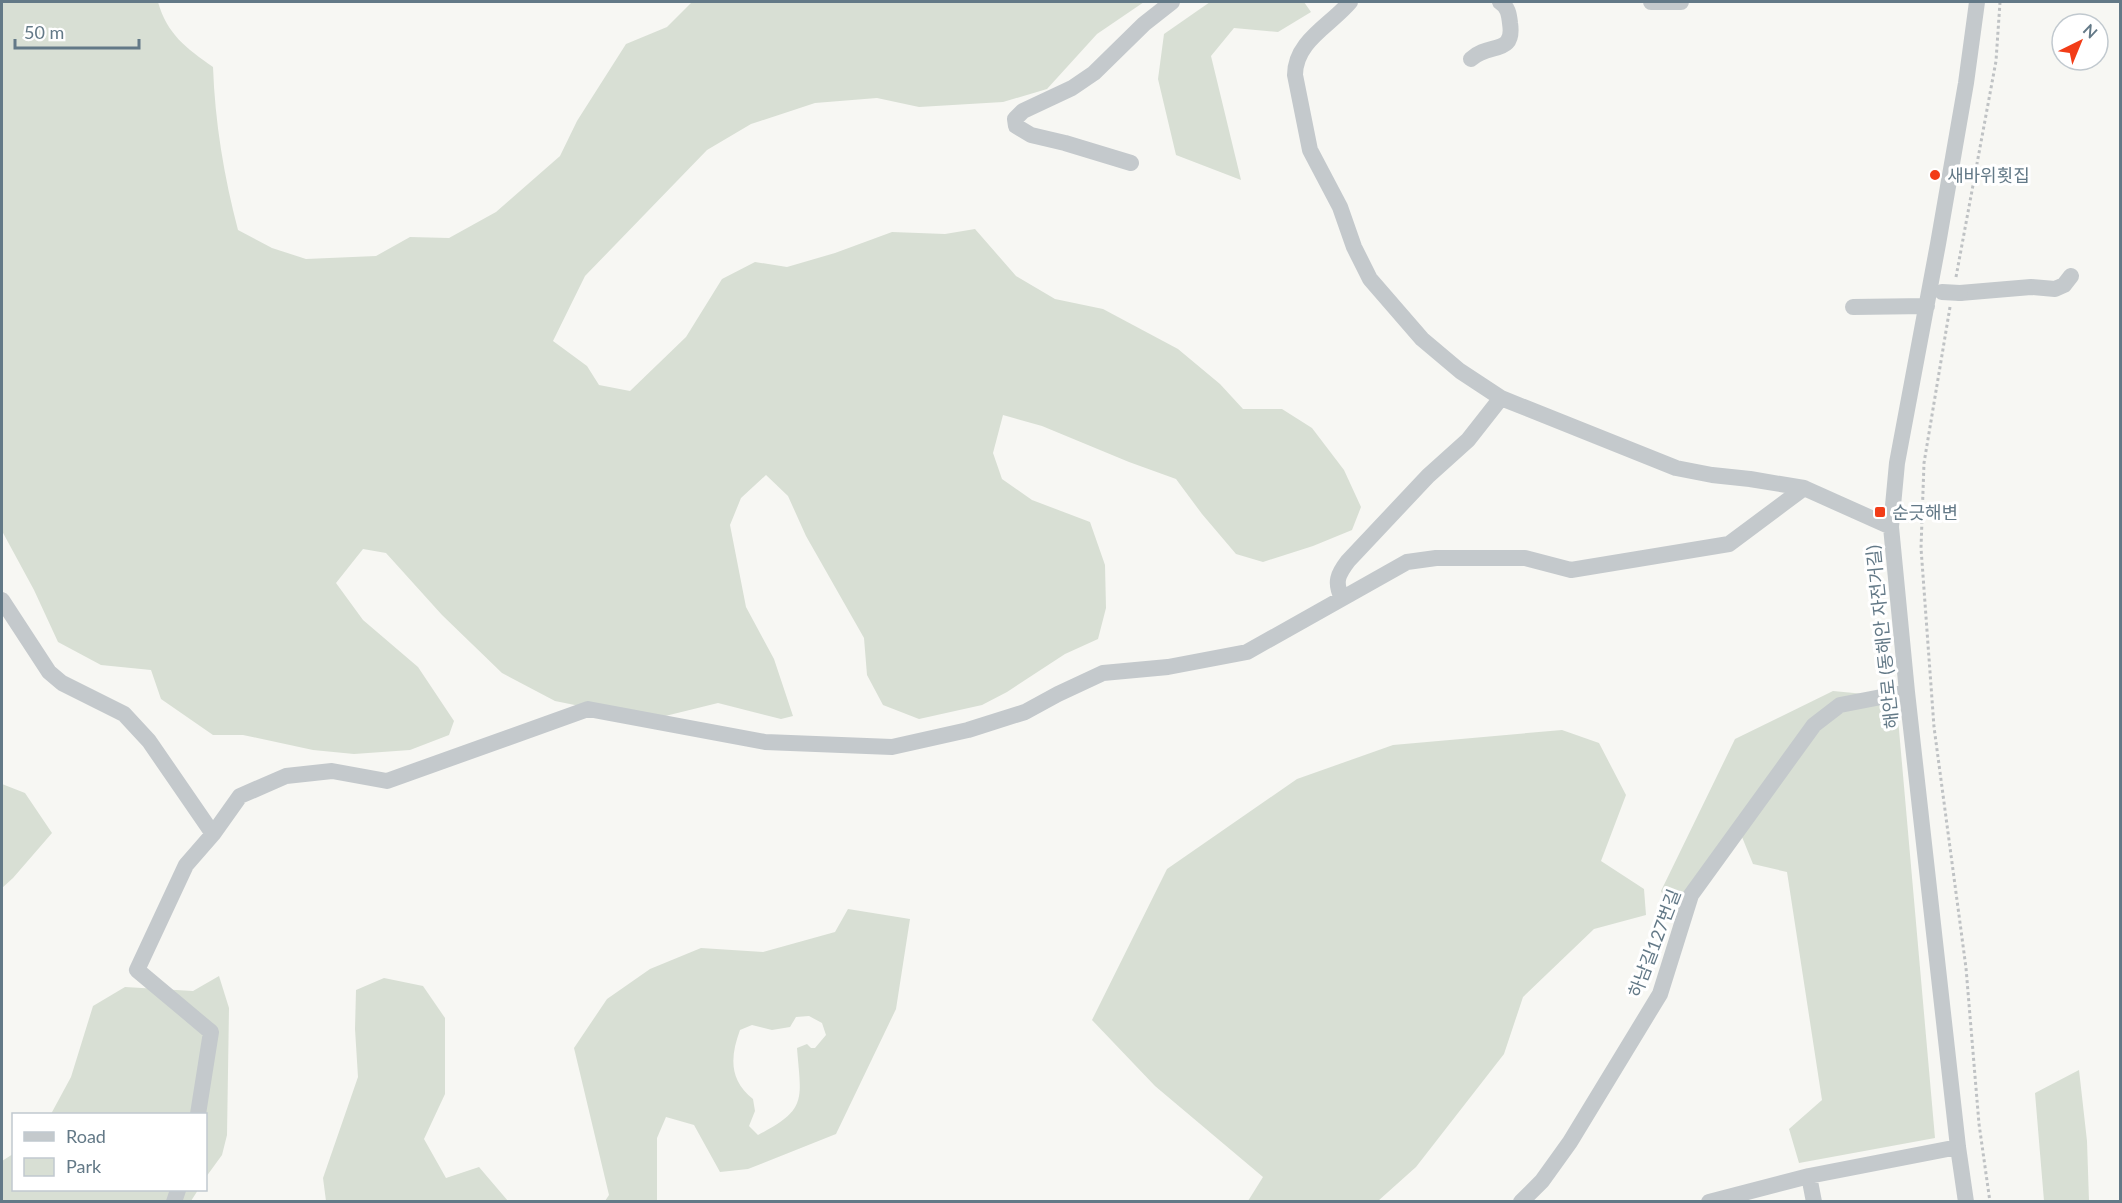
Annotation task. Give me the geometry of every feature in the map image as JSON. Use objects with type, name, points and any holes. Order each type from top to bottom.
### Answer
[{"type":"street","points":[[1131,163],[1031,135],[1016,126],[1015,119],[1023,111],[1072,88],[1094,73],[1144,24],[1172,2]]},
{"type":"street","points":[[1350,2],[1307,44],[1299,53],[1295,63],[1295,75],[1310,150],[1340,207],[1354,247],[1370,279],[1422,339],[1460,371],[1501,398],[1676,468],[1804,488],[1891,527]]},
{"type":"street","points":[[1651,2],[1681,2]]},
{"type":"street","name":"해안로 (동해안 자전거길)","points":[[1965,1202],[1907,692],[1891,527],[1897,463],[1944,294],[1966,83],[1977,2]]},
{"type":"street","points":[[1471,59],[1478,52],[1502,47],[1508,42],[1512,34],[1507,3]]},
{"type":"street","points":[[1853,307],[1944,294],[2031,287],[2055,289],[2064,285],[2071,276]]},
{"type":"street","points":[[1342,598],[1336,586],[1338,573],[1428,476],[1468,440],[1501,398]]},
{"type":"street","points":[[198,1113],[211,1032],[137,970],[186,865],[213,834],[240,796],[285,776],[332,771],[387,781],[588,709],[765,742],[892,747],[968,730],[1025,712],[1103,673],[1168,667],[1247,652],[1407,562],[1436,558],[1525,558],[1571,570],[1729,544],[1804,488]]},
{"type":"street","points":[[2,600],[49,672],[62,683],[124,714],[149,741],[213,834]]},
{"type":"street","name":"하남길127번길","points":[[1521,1202],[1542,1181],[1570,1143],[1660,994],[1691,895],[1814,725],[1840,705],[1907,692]]},
{"type":"street","points":[[1708,1202],[1809,1176],[1958,1147]]},
{"type":"street","points":[[1809,1176],[1814,1202]]},
{"type":"path","points":[[1990,1202],[1979,1124],[1966,968],[1934,727],[1921,548],[1924,463],[1944,294],[1996,61],[2000,2]]},
{"type":"green space","points":[[2,2],[158,2],[172,32],[213,67],[221,149],[238,230],[272,248],[306,259],[376,256],[410,237],[449,238],[496,212],[560,156],[577,121],[626,44],[667,27],[692,2],[1144,2],[1097,34],[1047,89],[1003,102],[919,107],[877,98],[815,103],[751,124],[707,150],[585,276],[553,341],[587,366],[599,385],[630,391],[686,337],[722,279],[755,262],[787,267],[835,253],[892,232],[945,234],[975,229],[1016,276],[1055,299],[1103,309],[1178,349],[1220,384],[1243,409],[1282,409],[1312,428],[1344,470],[1361,507],[1352,530],[1313,546],[1263,562],[1236,554],[1176,479],[1042,426],[1003,415],[993,453],[1002,479],[1032,500],[1090,522],[1105,565],[1106,608],[1098,639],[1065,654],[1007,692],[982,705],[919,719],[883,705],[867,675],[864,638],[806,536],[788,496],[766,475],[741,498],[730,525],[746,607],[774,659],[793,716],[781,719],[718,703],[649,720],[555,701],[502,673],[442,615],[386,553],[363,549],[336,583],[363,620],[418,667],[454,721],[449,735],[410,750],[354,754],[313,750],[243,735],[213,735],[161,699],[151,670],[101,665],[58,642],[34,590],[2,531]]},
{"type":"green space","points":[[1210,2],[1304,2],[1311,12],[1278,32],[1234,28],[1211,56],[1241,180],[1176,155],[1158,79],[1164,34]]},
{"type":"green space","points":[[1833,691],[1875,695],[1897,707],[1935,1138],[1799,1163],[1789,1129],[1822,1100],[1787,872],[1753,864],[1740,832],[1691,895],[1670,911],[1661,891],[1735,739]]},
{"type":"green space","points":[[1562,730],[1599,743],[1626,795],[1601,861],[1644,889],[1646,915],[1594,929],[1523,997],[1504,1054],[1416,1167],[1378,1201],[1248,1201],[1263,1177],[1155,1086],[1092,1020],[1167,869],[1297,779],[1393,745]]},
{"type":"green space","points":[[2,784],[25,793],[52,833],[2,888]]},
{"type":"green space","points":[[848,909],[910,919],[896,1009],[836,1134],[748,1169],[720,1172],[694,1125],[666,1117],[657,1138],[657,1201],[605,1201],[609,1195],[574,1048],[607,999],[650,969],[701,948],[763,952],[835,932]],"holes":[[[809,1016],[822,1023],[826,1035],[815,1048],[807,1044],[797,1048],[800,1092],[793,1110],[786,1118],[758,1135],[749,1126],[755,1111],[753,1099],[739,1084],[734,1068],[734,1050],[740,1030],[752,1025],[772,1030],[790,1027],[796,1017]]]},
{"type":"green space","points":[[219,976],[229,1008],[227,1135],[222,1155],[207,1176],[207,1113],[52,1113],[71,1077],[93,1006],[125,987],[193,991]]},
{"type":"green space","points":[[384,978],[423,986],[445,1018],[445,1094],[424,1139],[446,1178],[479,1167],[508,1201],[326,1201],[323,1178],[358,1077],[355,1029],[356,990]]},
{"type":"green space","points":[[2079,1070],[2087,1141],[2089,1201],[2044,1201],[2035,1093]]},
{"type":"green space","points":[[12,1155],[12,1191],[197,1191],[191,1201],[2,1201],[2,1161]]},
{"type":"place","name":"새바위횟집","points":[[1935,175]]},
{"type":"place","name":"순긋해변","points":[[1880,512]]}]
